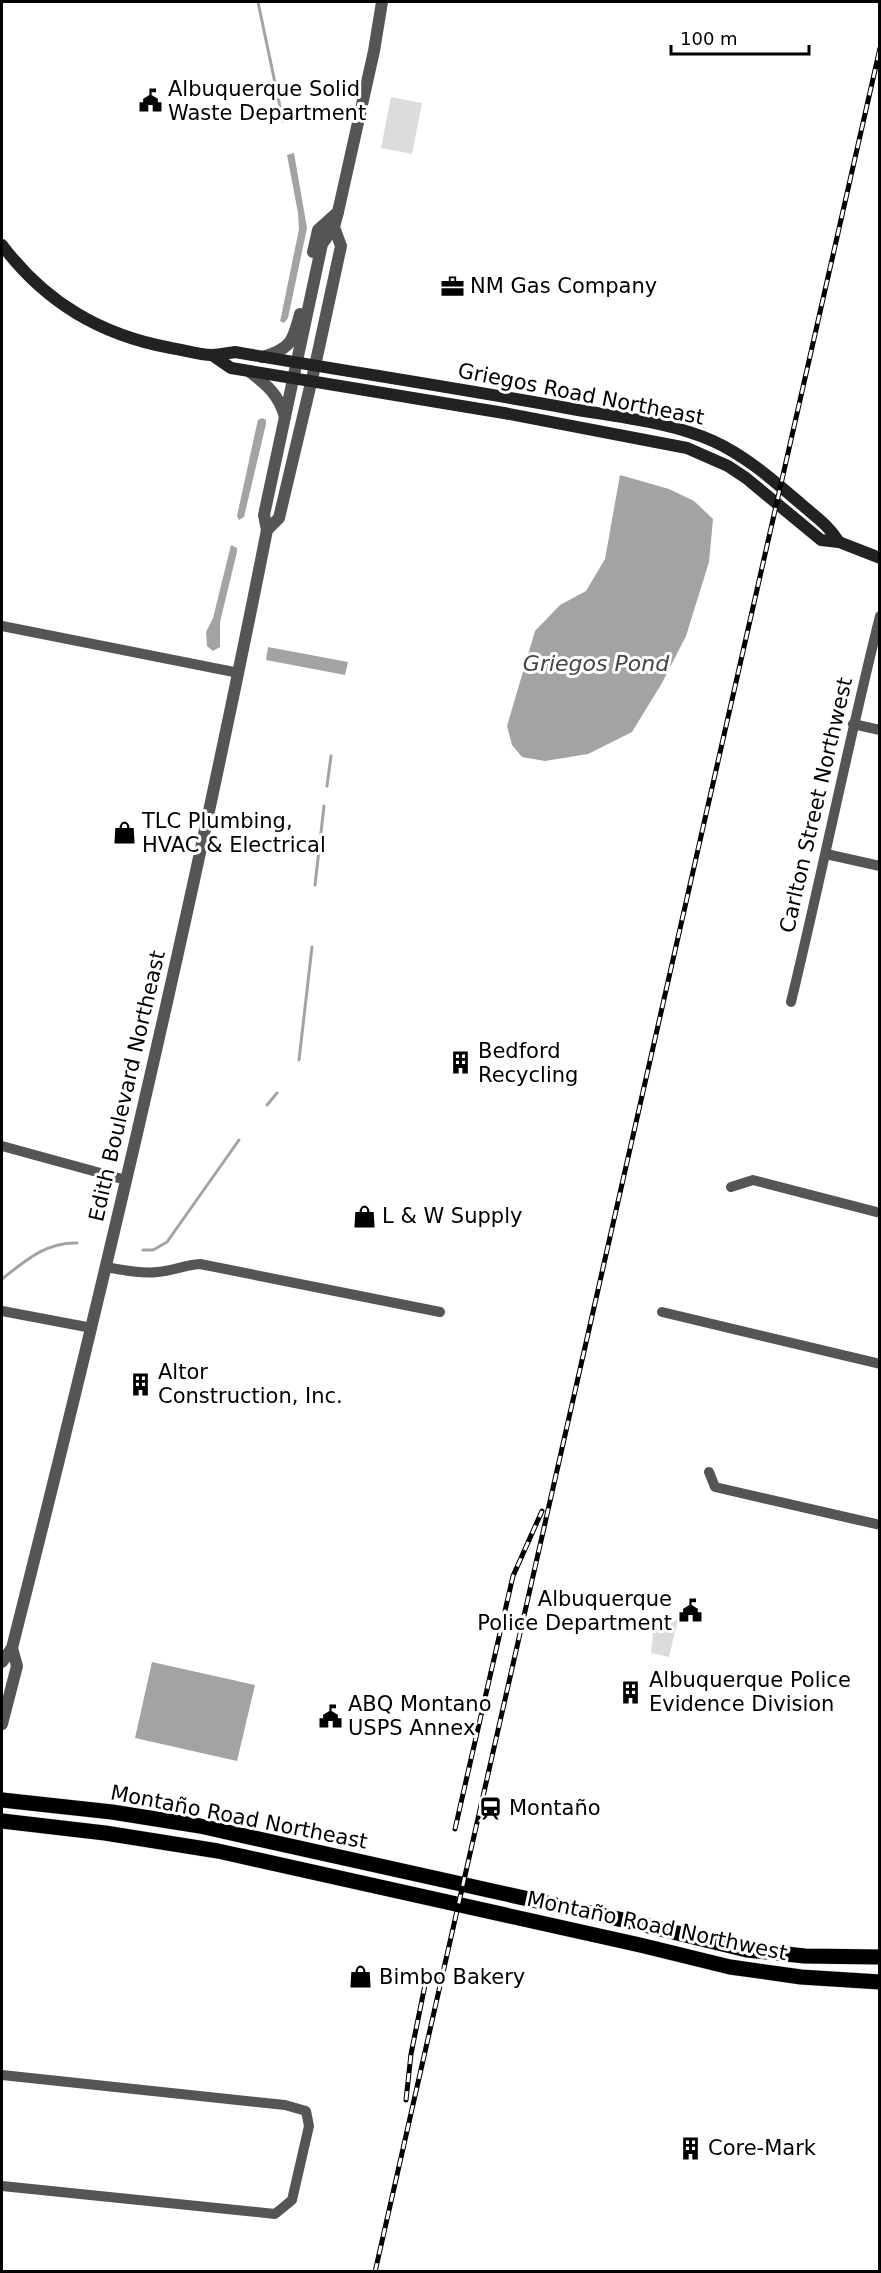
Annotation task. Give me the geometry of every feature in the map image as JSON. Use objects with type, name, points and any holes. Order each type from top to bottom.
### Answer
[{"type":"main road","points":[[2,245],[24,272],[54,300],[88,321],[126,337],[212,355]]},
{"type":"main road","name":"Griegos Road Northeast","points":[[212,355],[235,352],[506,397],[670,427],[691,433],[739,454],[829,526],[839,542]]},
{"type":"main road","name":"Griegos Road Northeast","points":[[212,355],[231,368],[250,372],[504,413],[679,446],[728,466],[746,478],[821,540],[839,542],[879,558]]},
{"type":"main road","name":"Montaño Road Northeast","points":[[2,1800],[112,1812],[200,1826],[468,1885]]},
{"type":"main road","name":"Montaño Road Northeast","points":[[2,1821],[105,1833],[209,1849],[463,1905]]},
{"type":"main road","name":"Montaño Road Northwest","points":[[468,1885],[747,1950],[805,1956],[879,1957]]},
{"type":"main road","name":"Montaño Road Northwest","points":[[463,1905],[730,1967],[801,1977],[879,1982]]},
{"type":"street","name":"Edith Boulevard Northeast","points":[[2,1662],[12,1647],[92,1328],[126,1180],[239,673],[267,530],[264,515],[322,244],[334,227],[338,212],[374,51],[382,2]]},
{"type":"street","points":[[262,357],[280,352],[291,342],[302,307],[318,230],[338,212]]},
{"type":"street","name":"Edith Boulevard Northeast","points":[[267,530],[279,518],[315,366],[341,246],[334,227]]},
{"type":"street","points":[[250,372],[274,392],[285,417]]},
{"type":"street","name":"Carlton Street Northwest","points":[[791,1002],[879,616]]},
{"type":"street","points":[[2,626],[239,673]]},
{"type":"street","points":[[853,724],[879,730]]},
{"type":"street","points":[[826,854],[879,866]]},
{"type":"street","points":[[2,1146],[126,1180]]},
{"type":"street","points":[[731,1187],[753,1180],[879,1213]]},
{"type":"street","points":[[106,1267],[128,1271],[158,1272],[200,1264],[440,1312]]},
{"type":"street","points":[[2,1311],[92,1328]]},
{"type":"street","points":[[662,1312],[879,1364]]},
{"type":"street","points":[[709,1472],[715,1486],[879,1525]]},
{"type":"street","name":"Edith Boulevard Northeast","points":[[2,1724],[16,1666],[12,1647]]},
{"type":"street","points":[[2,2075],[285,2105],[306,2111],[309,2126],[292,2200],[275,2214],[2,2186]]},
{"type":"shaded area","points":[[391,97],[422,103],[412,154],[381,148]]},
{"type":"shaded area","points":[[678,1619],[669,1657],[651,1653],[653,1633]]},
{"type":"water","points":[[294,153],[307,228],[288,318],[284,323],[280,321],[299,229],[287,155]]},
{"type":"water","points":[[262,418],[266,420],[266,424],[244,517],[239,520],[237,516],[257,424]]},
{"type":"water","name":"Griegos Pond","points":[[620,475],[669,489],[694,501],[713,519],[709,562],[686,636],[662,683],[632,732],[588,754],[545,761],[522,757],[512,745],[507,726],[535,631],[560,605],[586,591],[605,559]]},
{"type":"water","points":[[231,545],[237,548],[237,552],[220,622],[220,647],[213,651],[207,646],[206,632],[213,618]]},
{"type":"water","points":[[268,647],[348,662],[345,675],[266,660]]},
{"type":"water","points":[[152,1662],[255,1685],[237,1761],[135,1738]]},
{"type":"waterway","points":[[258,2],[283,121]]},
{"type":"waterway","points":[[327,786],[331,756]]},
{"type":"waterway","points":[[315,885],[324,806]]},
{"type":"waterway","points":[[299,1060],[312,947]]},
{"type":"waterway","points":[[267,1105],[277,1093]]},
{"type":"waterway","points":[[143,1250],[153,1250],[167,1242],[239,1140]]},
{"type":"waterway","points":[[2,1279],[28,1259],[46,1249],[77,1243]]},
{"type":"railway","points":[[375,2272],[880,48]]},
{"type":"railway","points":[[455,1829],[513,1576],[542,1511]]},
{"type":"railway","points":[[406,2100],[411,2054],[425,1985]]},
{"type":"place","name":"Albuquerque Solid Waste Department","points":[[150,101]]},
{"type":"place","name":"NM Gas Company","points":[[452,286]]},
{"type":"place","name":"TLC Plumbing, HVAC & Electrical","points":[[124,833]]},
{"type":"place","name":"Bedford Recycling","points":[[460,1063]]},
{"type":"place","name":"L & W Supply","points":[[364,1216]]},
{"type":"place","name":"Altor Construction, Inc.","points":[[140,1384]]},
{"type":"place","name":"Albuquerque Police Department","points":[[690,1611]]},
{"type":"place","name":"Albuquerque Police Evidence Division","points":[[631,1692]]},
{"type":"place","name":"ABQ Montano USPS Annex","points":[[330,1716]]},
{"type":"place","name":"Montaño","points":[[491,1808]]},
{"type":"place","name":"Bimbo Bakery","points":[[361,1977]]},
{"type":"place","name":"Core-Mark","points":[[690,2148]]}]
